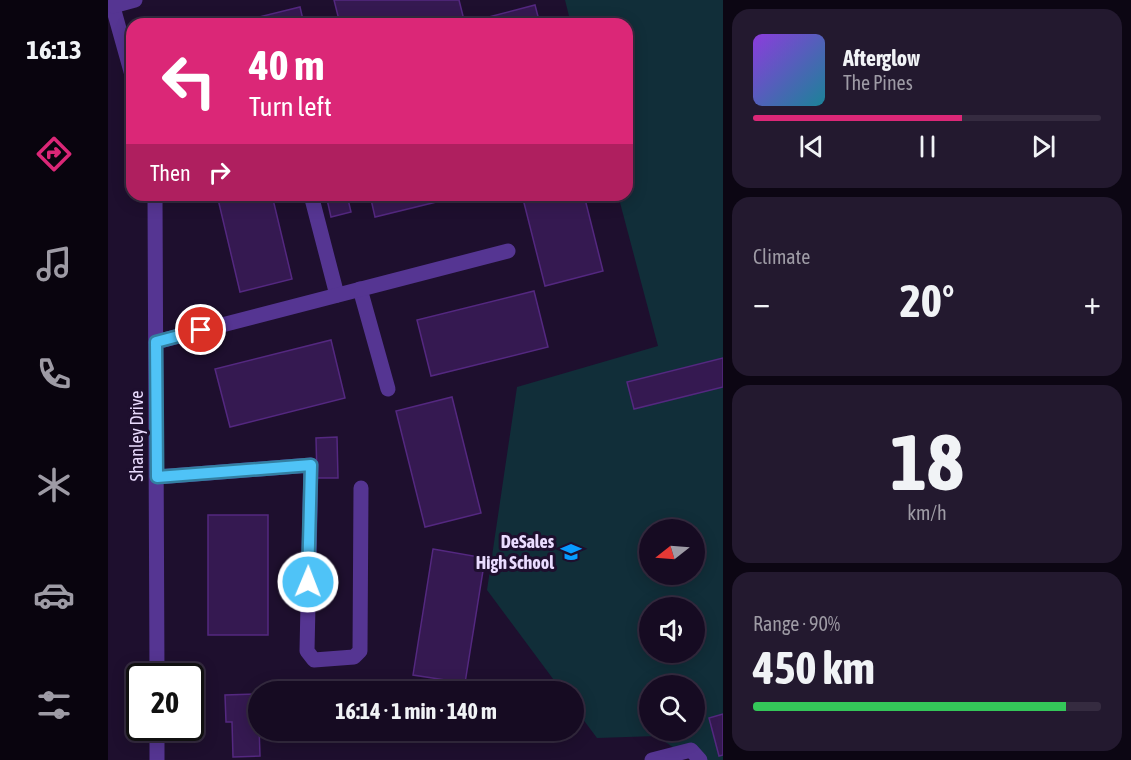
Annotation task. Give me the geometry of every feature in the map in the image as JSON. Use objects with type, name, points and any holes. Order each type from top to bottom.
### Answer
[{"type":"street","points":[[126,53],[112,3],[135,0]]},
{"type":"street","name":"Shanley Drive","points":[[155,201],[157,663]]},
{"type":"street","points":[[313,201],[337,295]]},
{"type":"street","points":[[156,342],[508,251]]},
{"type":"street","points":[[360,289],[388,389]]},
{"type":"street","points":[[157,477],[311,465],[307,651],[315,660],[354,657],[360,651],[361,488]]},
{"type":"street","points":[[157,741],[157,760]]},
{"type":"street","points":[[652,760],[691,750],[700,760]]},
{"type":"shaded area","name":"DeSales High School","points":[[565,0],[723,0],[723,760],[691,760],[664,741],[705,741],[705,675],[639,675],[639,737],[597,738],[584,721],[584,681],[555,681],[487,590],[517,387],[658,346],[620,201],[633,201],[633,18],[570,18]]},
{"type":"building","points":[[334,0],[459,0],[464,18],[338,18]]},
{"type":"building","points":[[535,5],[538,18],[485,18]]},
{"type":"building","points":[[300,7],[303,18],[255,18]]},
{"type":"building","points":[[218,201],[273,201],[292,279],[240,292]]},
{"type":"building","points":[[327,201],[348,201],[351,212],[331,217]]},
{"type":"building","points":[[371,201],[440,201],[375,217]]},
{"type":"building","points":[[524,201],[586,201],[603,271],[545,286]]},
{"type":"building","points":[[534,291],[548,347],[431,376],[417,320]]},
{"type":"building","points":[[331,340],[345,398],[230,427],[215,369]]},
{"type":"building","points":[[723,358],[723,387],[634,409],[627,382]]},
{"type":"building","points":[[452,397],[481,513],[425,527],[396,411]]},
{"type":"building","points":[[337,437],[338,478],[317,478],[316,438]]},
{"type":"building","points":[[208,515],[268,515],[268,635],[208,635]]},
{"type":"building","points":[[433,549],[485,558],[465,681],[413,675]]},
{"type":"building","points":[[248,694],[248,741],[260,741],[260,756],[233,757],[232,722],[226,722],[225,695]]},
{"type":"building","points":[[723,714],[723,755],[719,756],[709,718]]},
{"type":"place","name":"DeSales High School","points":[[571,552]]},
{"type":"route","points":[[201,330],[156,342],[157,477],[311,465],[308,582]]}]
